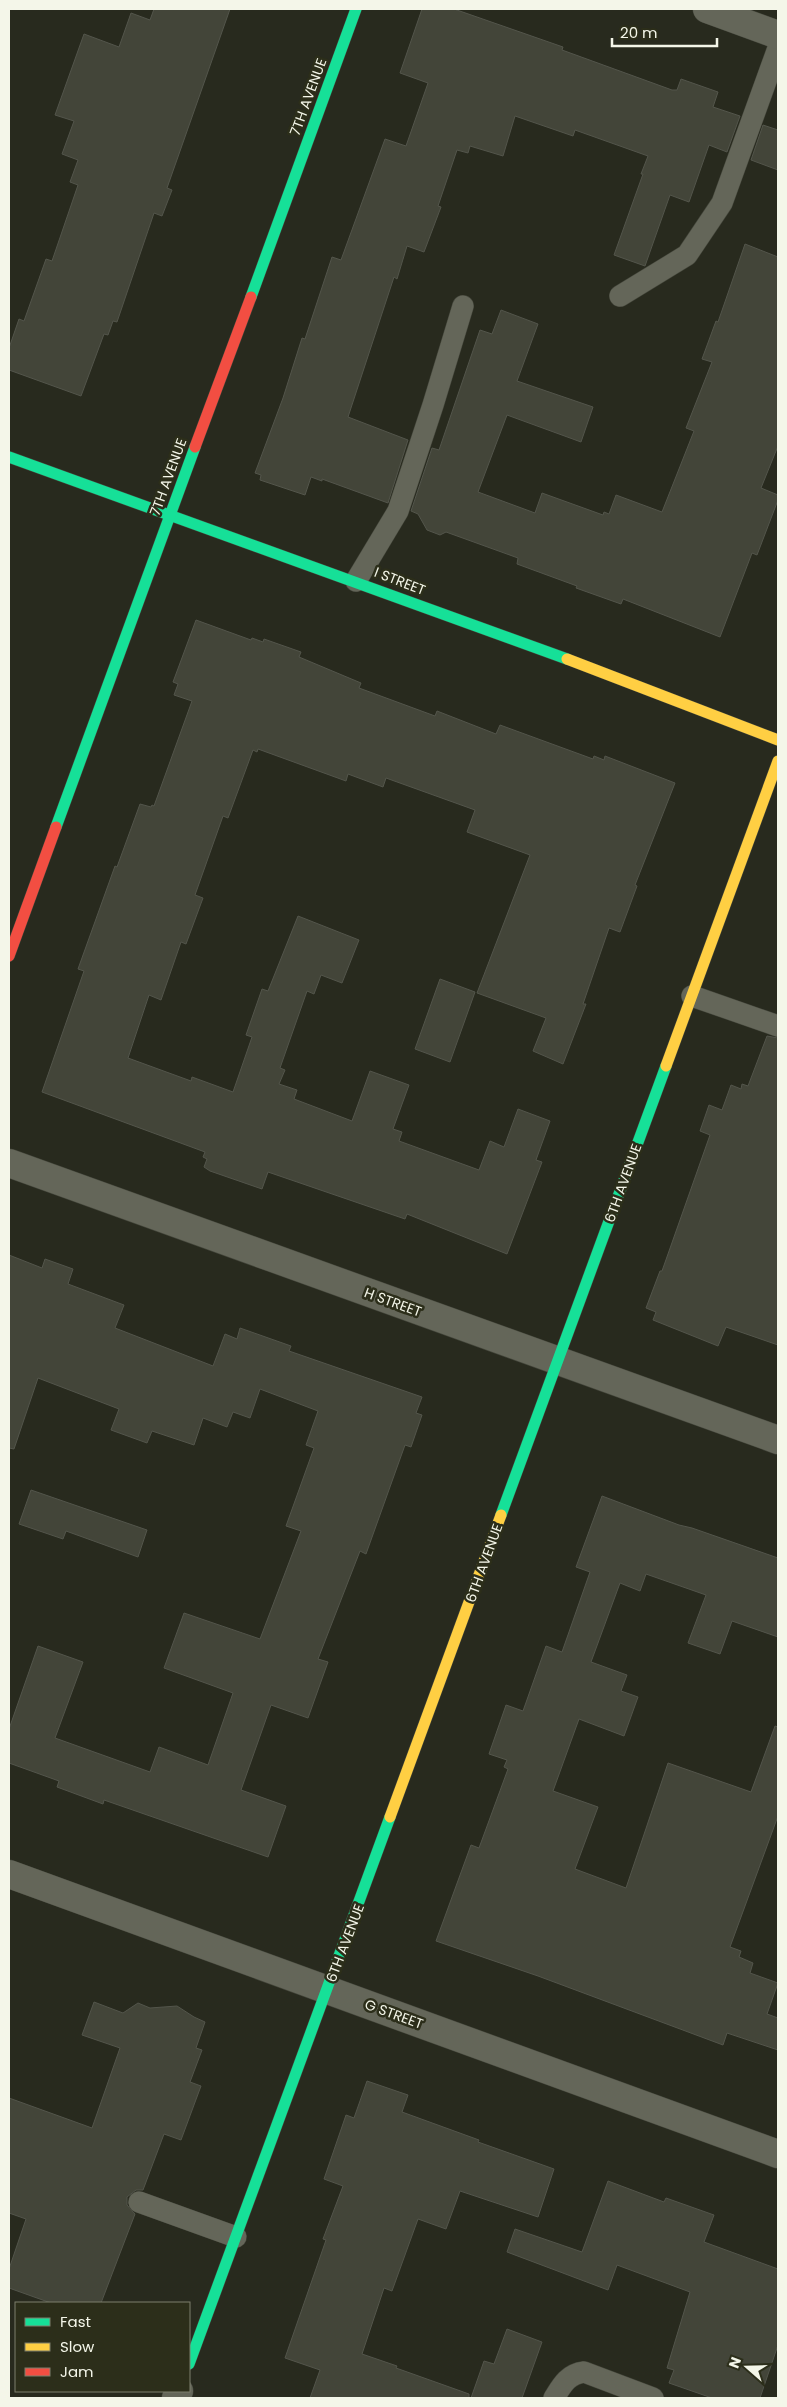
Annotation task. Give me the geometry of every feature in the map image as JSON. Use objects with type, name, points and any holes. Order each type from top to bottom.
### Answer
[{"type":"street","name":"7TH AVENUE","points":[[9,956],[356,9]]},
{"type":"street","points":[[707,9],[778,35]]},
{"type":"street","name":"I STREET","points":[[9,457],[169,517],[356,581],[778,740]]},
{"type":"street","name":"6TH AVENUE","points":[[190,2361],[778,761]]},
{"type":"street","name":"H STREET","points":[[9,1163],[778,1440]]},
{"type":"street","name":"G STREET","points":[[9,1874],[778,2154]]},
{"type":"lane","points":[[620,296],[687,255],[722,203],[778,48]]},
{"type":"lane","points":[[356,581],[398,511],[463,306]]},
{"type":"lane","points":[[692,996],[778,1026]]},
{"type":"lane","points":[[139,2202],[236,2237]]},
{"type":"lane","points":[[554,2398],[567,2378],[576,2373],[584,2372],[653,2398]]},
{"type":"building","points":[[154,9],[230,9],[167,188],[172,190],[162,216],[154,213],[117,322],[113,321],[108,335],[104,334],[81,396],[9,370],[9,348],[19,319],[24,321],[46,259],[52,261],[78,185],[70,182],[78,160],[62,154],[74,121],[55,115],[84,34],[119,47],[131,13],[150,20]]},
{"type":"building","points":[[422,9],[454,9],[563,47],[562,50],[672,90],[677,90],[681,79],[718,92],[713,107],[740,116],[727,152],[709,145],[689,202],[670,195],[645,266],[614,255],[648,156],[575,130],[573,136],[515,116],[503,156],[470,146],[468,153],[457,150],[438,206],[441,207],[424,252],[407,246],[397,279],[394,277],[348,417],[408,440],[388,503],[322,479],[322,481],[311,477],[305,495],[260,480],[261,475],[255,473],[283,398],[302,338],[305,339],[332,257],[341,260],[385,139],[406,146],[428,83],[400,73]]},
{"type":"building","points":[[763,125],[778,130],[778,170],[751,160]]},
{"type":"building","points":[[745,244],[778,257],[778,446],[761,488],[778,495],[778,500],[757,555],[752,553],[720,637],[623,599],[621,604],[576,588],[577,586],[517,564],[518,558],[446,532],[440,535],[427,530],[418,514],[411,511],[432,448],[439,450],[480,330],[492,334],[501,310],[538,324],[517,381],[593,407],[581,442],[507,415],[478,492],[535,513],[542,493],[603,515],[604,512],[609,514],[616,495],[662,512],[694,431],[686,428],[712,362],[702,359],[716,321],[718,322]]},
{"type":"building","points":[[196,620],[251,640],[252,638],[263,642],[264,639],[301,652],[299,657],[361,683],[359,688],[435,716],[437,711],[496,734],[500,725],[593,759],[594,756],[604,760],[605,756],[675,783],[635,885],[637,886],[620,932],[609,928],[583,1004],[586,1004],[563,1064],[533,1051],[546,1018],[477,993],[530,855],[467,832],[475,810],[386,778],[383,787],[348,774],[346,781],[258,749],[257,752],[253,750],[228,818],[223,816],[195,895],[203,898],[186,944],[181,942],[161,1000],[149,995],[128,1058],[191,1081],[192,1077],[233,1092],[252,1037],[246,1035],[262,989],[268,991],[298,916],[359,940],[342,983],[321,975],[314,994],[307,991],[280,1068],[285,1070],[279,1084],[297,1090],[294,1099],[352,1121],[370,1071],[409,1085],[393,1129],[402,1132],[399,1141],[479,1170],[490,1141],[504,1147],[518,1109],[550,1121],[536,1160],[542,1162],[507,1254],[407,1214],[405,1219],[268,1172],[262,1189],[210,1171],[204,1167],[207,1159],[203,1157],[205,1152],[42,1092],[84,971],[78,969],[115,866],[117,867],[140,804],[154,806],[192,701],[174,695],[178,684],[173,682]]},
{"type":"building","points":[[440,979],[475,992],[450,1062],[415,1049]]},
{"type":"building","points":[[767,1036],[778,1038],[778,1345],[726,1327],[718,1346],[653,1320],[656,1312],[646,1308],[660,1271],[662,1271],[710,1135],[700,1131],[709,1105],[722,1110],[731,1085],[741,1089],[742,1084],[748,1086]]},
{"type":"building","points":[[9,1255],[42,1268],[45,1259],[73,1269],[68,1284],[124,1305],[115,1328],[213,1366],[225,1334],[237,1339],[240,1328],[291,1346],[289,1351],[422,1397],[416,1413],[422,1415],[411,1447],[405,1445],[366,1554],[360,1551],[318,1659],[328,1662],[308,1718],[271,1705],[241,1790],[286,1806],[268,1857],[104,1800],[103,1804],[57,1787],[59,1781],[9,1763],[9,1729],[38,1646],[83,1662],[55,1738],[150,1772],[159,1747],[208,1765],[233,1693],[164,1668],[184,1613],[260,1639],[301,1531],[286,1526],[314,1448],[306,1445],[318,1411],[260,1389],[250,1418],[233,1412],[227,1427],[203,1418],[194,1445],[152,1431],[147,1443],[111,1430],[119,1409],[38,1378],[14,1449],[9,1448]]},
{"type":"building","points":[[31,1490],[147,1530],[138,1557],[66,1531],[63,1539],[19,1524]]},
{"type":"building","points":[[602,1496],[679,1525],[778,1558],[778,1637],[732,1621],[720,1654],[688,1643],[706,1595],[646,1574],[640,1591],[620,1583],[591,1662],[627,1675],[621,1691],[638,1697],[624,1736],[579,1719],[553,1791],[598,1807],[575,1869],[626,1888],[668,1763],[751,1792],[775,1726],[778,1727],[778,1816],[730,1947],[741,1951],[739,1957],[753,1963],[750,1973],[778,1983],[767,2014],[778,2018],[778,2050],[727,2033],[723,2045],[538,1976],[436,1941],[471,1845],[479,1848],[508,1769],[504,1767],[507,1760],[489,1754],[506,1705],[523,1711],[546,1646],[562,1652],[590,1572],[576,1567]]},
{"type":"building","points":[[94,2002],[123,2013],[138,2003],[150,2008],[177,2006],[205,2022],[196,2048],[202,2050],[190,2082],[201,2086],[181,2140],[164,2134],[143,2190],[136,2190],[127,2197],[127,2205],[135,2214],[101,2302],[48,2302],[9,2288],[9,2269],[26,2219],[9,2213],[9,2098],[92,2128],[120,2048],[82,2035]]},
{"type":"building","points":[[367,2081],[408,2095],[402,2112],[554,2169],[538,2217],[460,2191],[446,2229],[418,2219],[392,2291],[384,2288],[362,2354],[469,2394],[469,2398],[310,2398],[320,2370],[285,2358],[326,2240],[323,2239],[343,2186],[324,2179],[346,2115],[354,2118]]},
{"type":"building","points":[[608,2181],[664,2202],[666,2198],[714,2215],[704,2242],[778,2269],[778,2345],[760,2398],[712,2398],[669,2383],[674,2370],[667,2368],[690,2292],[617,2265],[608,2290],[507,2252],[515,2229],[582,2252]]},
{"type":"building","points":[[507,2329],[542,2342],[522,2398],[471,2398],[484,2361],[494,2364]]},
{"type":"traffic: fast","points":[[251,297],[356,9]]},
{"type":"traffic: fast","points":[[56,827],[195,447]]},
{"type":"traffic: fast","points":[[9,457],[567,659]]},
{"type":"traffic: fast","points":[[501,1515],[666,1066]]},
{"type":"traffic: fast","points":[[190,2361],[390,1817]]},
{"type":"traffic: slow","points":[[567,659],[778,740]]},
{"type":"traffic: slow","points":[[666,1066],[778,761]]},
{"type":"traffic: slow","points":[[390,1817],[501,1515]]},
{"type":"traffic: jam","points":[[195,447],[251,297]]},
{"type":"traffic: jam","points":[[9,956],[56,827]]}]
